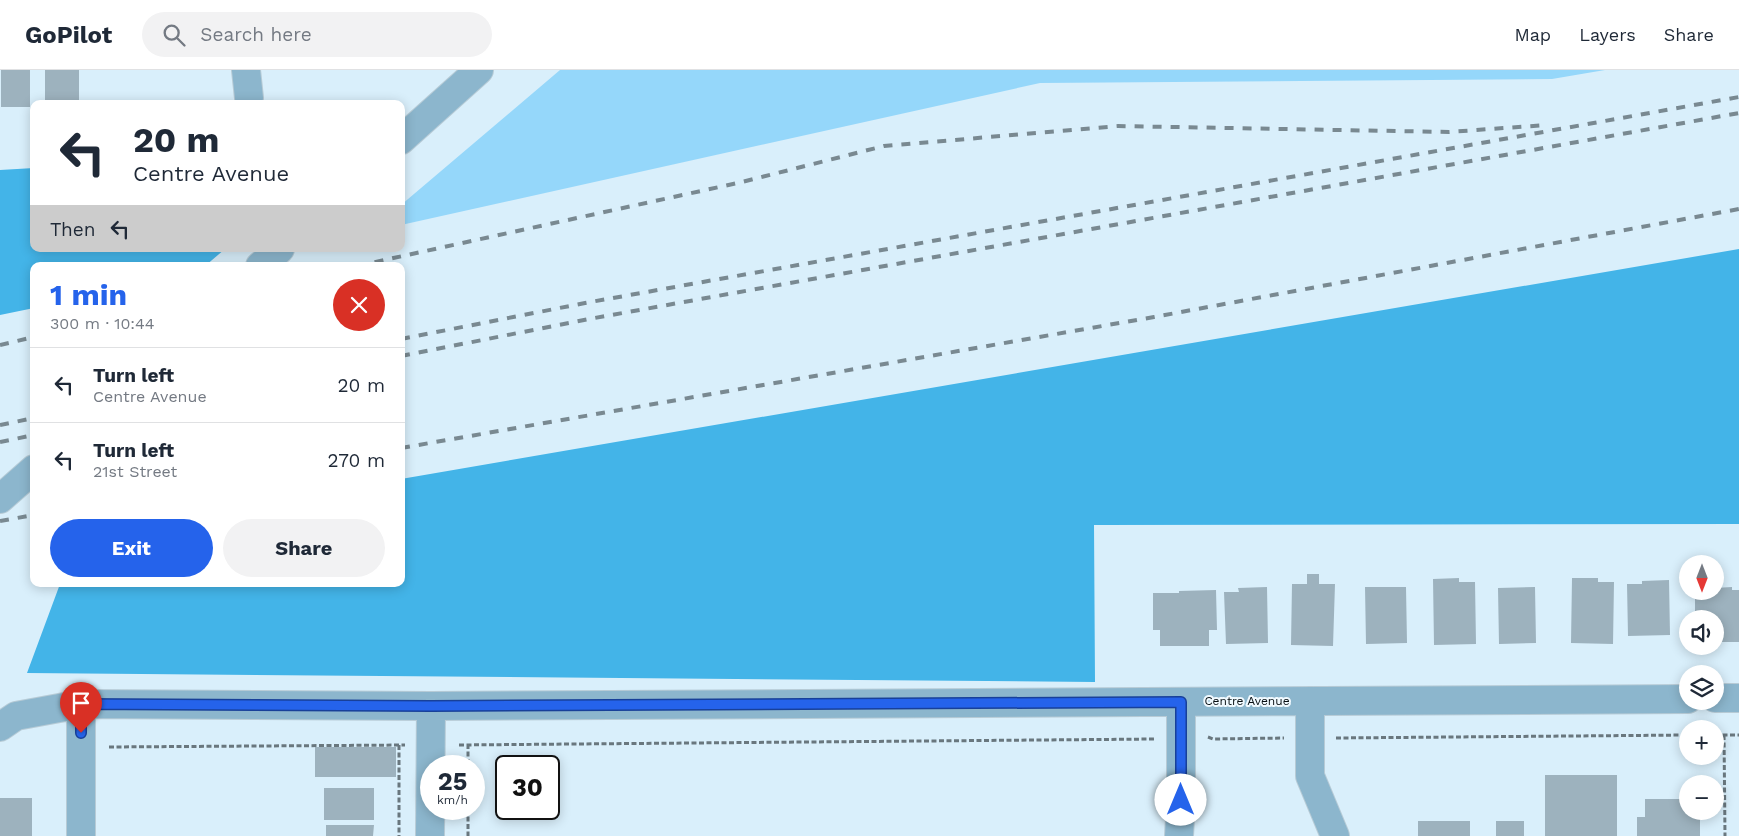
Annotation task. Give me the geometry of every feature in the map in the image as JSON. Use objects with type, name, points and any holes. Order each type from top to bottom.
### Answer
[{"type":"street","points":[[246,70],[249,98]]},
{"type":"street","points":[[405,137],[479,70]]},
{"type":"street","points":[[265,262],[276,252]]},
{"type":"street","points":[[0,499],[30,473]]},
{"type":"street","name":"Centre Avenue","points":[[0,727],[16,716],[81,704],[431,706],[1679,698]]},
{"type":"street","points":[[1724,698],[1739,698]]},
{"type":"street","points":[[1310,701],[1310,776],[1335,836]]},
{"type":"street","points":[[1180,836],[1181,702]]},
{"type":"street","points":[[81,704],[81,836]]},
{"type":"street","points":[[430,836],[431,706]]},
{"type":"path","points":[[1213,739],[1679,735]]},
{"type":"path","points":[[1725,836],[1724,735],[1739,735]]},
{"type":"path","points":[[81,747],[1160,739]]},
{"type":"path","points":[[468,744],[468,755]]},
{"type":"path","points":[[398,745],[399,836]]},
{"type":"path","points":[[468,820],[468,836]]},
{"type":"shaded area","points":[[560,70],[1605,70],[1552,79],[1040,83],[405,224],[405,202]]},
{"type":"shaded area","points":[[30,168],[30,252],[221,252],[210,262],[30,262],[30,309],[0,315],[0,170]]},
{"type":"shaded area","points":[[1739,249],[1739,524],[1094,525],[1095,682],[27,673],[59,587],[405,587],[405,478]]},
{"type":"building","points":[[1,70],[30,70],[30,107],[1,107]]},
{"type":"building","points":[[45,70],[79,70],[79,100],[45,100]]},
{"type":"building","points":[[1307,574],[1319,574],[1319,584],[1335,584],[1333,646],[1291,645],[1292,584],[1307,584]]},
{"type":"building","points":[[1459,578],[1459,582],[1475,582],[1476,644],[1434,645],[1433,579]]},
{"type":"building","points":[[1572,578],[1598,578],[1598,582],[1614,582],[1613,644],[1571,643]]},
{"type":"building","points":[[1669,580],[1670,635],[1628,636],[1627,584],[1642,584],[1642,581]]},
{"type":"building","points":[[1267,587],[1268,643],[1226,644],[1224,592],[1239,592],[1238,588]]},
{"type":"building","points":[[1365,587],[1406,587],[1407,643],[1366,644]]},
{"type":"building","points":[[1535,587],[1536,643],[1499,644],[1498,588]]},
{"type":"building","points":[[1724,587],[1732,587],[1732,590],[1739,590],[1739,642],[1724,642],[1724,610],[1695,610],[1695,600],[1724,600]]},
{"type":"building","points":[[1216,590],[1217,630],[1209,630],[1209,646],[1160,646],[1160,630],[1153,630],[1153,593]]},
{"type":"building","points":[[315,747],[396,747],[396,777],[315,777]]},
{"type":"building","points":[[1545,775],[1617,775],[1617,836],[1545,836]]},
{"type":"building","points":[[324,788],[374,788],[374,820],[324,820]]},
{"type":"building","points":[[0,798],[32,798],[32,836],[0,836]]},
{"type":"building","points":[[1645,799],[1679,799],[1679,820],[1700,820],[1700,836],[1637,836],[1637,817],[1645,817]]},
{"type":"building","points":[[1418,821],[1470,821],[1470,836],[1418,836]]},
{"type":"building","points":[[1496,821],[1524,821],[1524,836],[1496,836]]},
{"type":"building","points":[[326,825],[374,825],[373,836],[326,836]]},
{"type":"railway","points":[[405,338],[585,303],[1739,97]]},
{"type":"railway","points":[[405,355],[589,319],[1739,113]]},
{"type":"railway","points":[[375,262],[742,182],[884,146],[1118,126],[1449,132],[1546,125]]},
{"type":"railway","points":[[405,447],[1154,317],[1739,209]]},
{"type":"railway","points":[[0,345],[30,338]]},
{"type":"railway","points":[[0,425],[30,419]]},
{"type":"railway","points":[[0,442],[30,436]]},
{"type":"railway","points":[[0,521],[30,516]]},
{"type":"route","points":[[81,733],[81,704],[431,706],[1181,702],[1181,800]]}]
